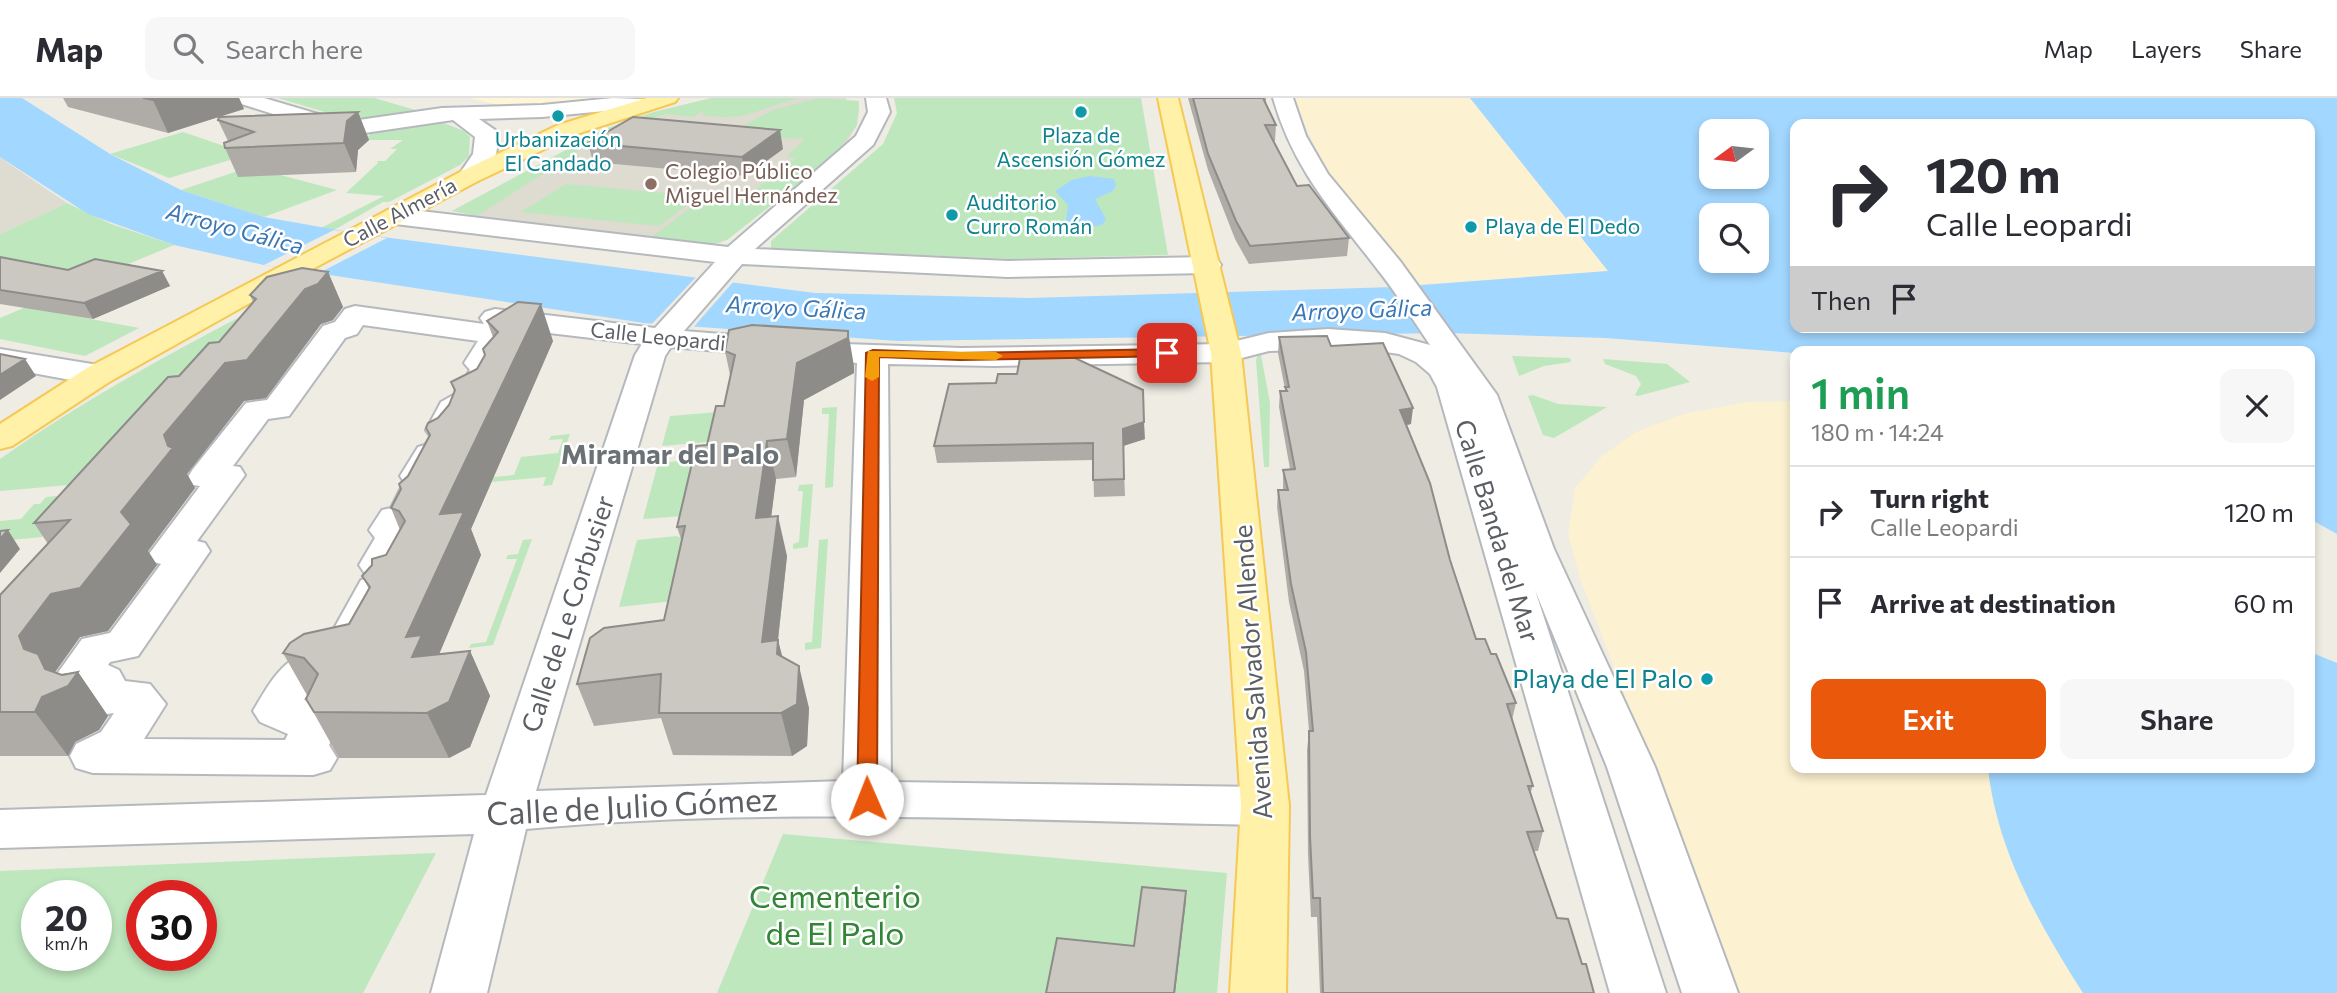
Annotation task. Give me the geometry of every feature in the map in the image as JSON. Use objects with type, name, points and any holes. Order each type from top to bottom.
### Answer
[{"type":"main road","name":"Avenida Salvador Allende","points":[[1168,98],[1226,353],[1244,535],[1265,806],[1258,993]]},
{"type":"main road","name":"Calle Almería","points":[[311,285],[360,234],[550,137],[662,99]]},
{"type":"main road","points":[[0,439],[98,375],[261,285]]},
{"type":"street","points":[[242,98],[344,129],[459,113],[542,111],[662,99]]},
{"type":"street","points":[[407,98],[459,113],[479,124],[550,137]]},
{"type":"street","name":"Calle de Le Corbusier","points":[[459,993],[505,812],[650,355],[750,239],[865,140],[879,112],[876,98]]},
{"type":"street","name":"Calle Banda del Mar","points":[[1283,98],[1295,136],[1318,177],[1368,239],[1481,395],[1535,549],[1549,575],[1631,767],[1710,993]]},
{"type":"street","points":[[459,113],[464,120],[484,130],[488,140],[482,159],[470,176]]},
{"type":"street","points":[[395,216],[727,265],[1009,269],[1207,265]]},
{"type":"street","name":"Calle Leopardi","points":[[261,285],[311,285],[665,335],[873,353],[960,356],[1226,353]]},
{"type":"street","points":[[355,315],[514,337],[488,348],[480,363],[493,369],[490,375],[483,375],[473,394],[481,393],[477,400],[466,401],[461,409],[453,409],[443,430],[451,429],[447,444],[442,445],[438,453],[430,454],[418,476],[426,475],[405,517],[395,518],[388,530],[398,530],[379,565],[402,564],[390,589],[375,589],[366,608],[371,607],[363,612],[354,632],[368,630],[354,658],[317,662],[296,674],[276,711],[287,718],[311,716],[318,721],[305,747],[313,758],[239,757],[93,757],[117,744],[144,704],[134,695],[93,700],[103,681],[96,682],[99,678],[74,681],[97,649],[122,646],[191,551],[168,554],[227,475],[206,477],[258,410],[277,409],[334,332],[346,328],[355,315]]},
{"type":"street","name":"Calle Banda del Mar","points":[[1226,353],[1247,344],[1267,340],[1382,340],[1425,353],[1441,365],[1449,377],[1638,993]]},
{"type":"street","points":[[867,799],[873,353]]},
{"type":"street","points":[[0,358],[98,375]]},
{"type":"street","name":"Calle de Julio Gómez","points":[[0,829],[454,817],[599,805],[867,799],[1265,806]]},
{"type":"shaded area","points":[[470,98],[617,98],[528,106],[498,105]]},
{"type":"shaded area","name":"Colegio Público Miguel Hernández","points":[[712,98],[846,98],[848,101],[859,101],[859,111],[857,125],[847,142],[720,243],[709,245],[512,222],[452,211],[605,129],[654,112]]},
{"type":"shaded area","points":[[0,157],[8,163],[67,203],[0,234]]},
{"type":"green space","points":[[278,98],[374,98],[426,113],[358,122]]},
{"type":"green space","points":[[712,98],[800,98],[731,117],[702,115],[705,113],[701,112],[693,117],[666,114],[611,130],[477,216],[452,211],[605,129],[654,112]]},
{"type":"green space","points":[[818,98],[859,101],[857,125],[833,157],[727,240],[709,245],[649,239],[701,200],[738,203],[796,158],[786,157],[805,139],[755,136],[735,130],[773,110]]},
{"type":"green space","points":[[894,98],[1141,98],[1168,255],[1008,259],[771,248],[771,241],[883,144],[897,113]]},
{"type":"green space","points":[[290,122],[314,131],[248,158],[230,160],[169,178],[110,154],[183,132],[227,147],[284,129],[277,126]]},
{"type":"green space","points":[[441,122],[464,131],[470,137],[469,156],[460,165],[389,202],[383,202],[334,230],[321,228],[384,196],[346,193],[378,163],[377,161],[385,161],[397,149],[390,149],[403,140],[364,140],[374,131]]},
{"type":"green space","points":[[250,167],[337,190],[264,217],[181,190]]},
{"type":"green space","points":[[566,184],[699,196],[659,226],[521,212]]},
{"type":"green space","points":[[67,203],[111,224],[174,245],[85,282],[0,264],[0,234]]},
{"type":"green space","points":[[266,303],[92,483],[0,491],[0,459],[130,376]]},
{"type":"green space","points":[[26,307],[139,328],[85,356],[0,339],[0,318]]},
{"type":"green space","points":[[1260,350],[1270,403],[1269,467],[1264,467],[1256,360]]},
{"type":"green space","points":[[1512,356],[1570,358],[1571,362],[1544,366],[1519,376]]},
{"type":"green space","points":[[1603,359],[1667,364],[1690,382],[1638,396],[1635,395],[1641,384],[1636,376],[1605,364]]},
{"type":"green space","points":[[1533,395],[1558,404],[1607,407],[1554,438],[1543,435],[1528,396]]},
{"type":"green space","points":[[837,407],[833,487],[825,488],[829,414],[822,414],[822,408]]},
{"type":"green space","points":[[730,411],[718,441],[662,446],[670,416]]},
{"type":"green space","points":[[570,434],[552,485],[543,486],[546,477],[492,482],[494,477],[514,475],[521,457],[558,453],[563,439],[549,440],[551,436]]},
{"type":"green space","points":[[714,458],[683,516],[643,519],[658,463]]},
{"type":"green space","points":[[813,484],[808,547],[793,549],[793,544],[799,542],[803,491],[798,491],[799,485]]},
{"type":"green space","points":[[79,494],[42,537],[0,541],[0,521],[21,519],[34,504],[40,504],[46,497]]},
{"type":"green space","points":[[677,536],[683,539],[683,600],[619,607],[637,540]]},
{"type":"green space","points":[[532,539],[493,645],[469,648],[471,644],[486,642],[517,559],[506,559],[508,555],[518,554],[523,540]]},
{"type":"green space","points":[[828,539],[821,648],[805,650],[805,643],[812,642],[819,540]]},
{"type":"green space","name":"Cementerio de El Palo","points":[[783,834],[1227,873],[1217,993],[717,993]]},
{"type":"green space","points":[[436,853],[363,993],[0,993],[0,871]]},
{"type":"sand","name":"Playa de El Dedo","points":[[1292,98],[1470,98],[1609,271],[1411,285],[1326,170]]},
{"type":"sand","name":"Playa de El Palo","points":[[1790,401],[1790,773],[1989,773],[2000,828],[2022,886],[2083,993],[1739,993],[1581,581],[1568,535],[1575,488],[1602,456],[1636,432],[1683,414],[1746,402]]},
{"type":"water","name":"Arroyo Gálica","points":[[0,98],[22,98],[110,154],[181,190],[264,217],[360,234],[815,293],[1030,298],[1395,287],[1608,271],[1470,98],[2337,98],[2337,534],[2315,522],[2315,346],[1790,346],[1790,353],[1606,338],[1446,333],[898,341],[644,323],[264,265],[174,245],[88,214],[0,157]]},
{"type":"water","points":[[1089,176],[1114,179],[1116,185],[1113,191],[1095,199],[1106,219],[1102,225],[1078,229],[1066,222],[1068,205],[1055,191],[1072,180]]},
{"type":"water","points":[[2315,654],[2337,663],[2337,993],[2083,993],[2022,886],[2000,828],[1989,773],[2315,773]]},
{"type":"pier","points":[[334,230],[387,238],[319,273],[264,265]]},
{"type":"pier","points":[[697,276],[735,280],[691,330],[649,327]]},
{"type":"building","points":[[1193,98],[1263,98],[1276,125],[1265,125],[1297,186],[1309,185],[1349,238],[1250,246],[1236,221],[1208,154]]},
{"type":"building","points":[[358,112],[347,121],[344,143],[225,148],[224,143],[254,132],[218,120],[219,117]]},
{"type":"building","points":[[633,117],[780,130],[742,157],[588,143]]},
{"type":"building","points":[[0,257],[68,270],[95,259],[162,271],[84,303],[0,290]]},
{"type":"building","points":[[302,268],[328,272],[318,284],[305,289],[247,360],[225,363],[164,435],[168,446],[173,448],[121,512],[131,524],[80,588],[51,594],[19,636],[24,649],[38,654],[45,669],[62,675],[78,672],[68,686],[42,697],[35,712],[0,712],[0,595],[70,520],[34,523],[168,377],[179,376],[209,343],[219,342],[256,299],[250,295],[267,277]]},
{"type":"building","points":[[518,302],[541,304],[440,514],[464,512],[406,637],[422,635],[412,657],[470,651],[449,702],[427,713],[314,712],[306,699],[318,674],[304,658],[283,653],[290,643],[304,634],[349,624],[370,587],[362,576],[372,565],[372,559],[386,555],[405,521],[399,511],[391,508],[401,489],[399,484],[408,476],[430,435],[426,428],[428,423],[438,418],[449,405],[455,390],[451,382],[477,369],[485,355],[483,349],[498,332],[487,321]]},
{"type":"building","points":[[752,325],[848,331],[848,338],[797,363],[787,439],[767,441],[756,518],[778,516],[762,642],[778,640],[777,654],[799,666],[797,704],[781,713],[659,713],[661,674],[577,684],[590,638],[604,628],[664,620],[685,526],[677,527],[696,446],[707,445],[716,406],[724,406],[735,355],[725,351],[729,330]]},
{"type":"building","points":[[1327,336],[1331,346],[1383,343],[1413,408],[1400,410],[1430,483],[1450,560],[1476,639],[1485,639],[1491,654],[1496,654],[1516,703],[1507,704],[1533,786],[1528,786],[1543,831],[1527,832],[1557,918],[1568,919],[1594,993],[1323,993],[1320,898],[1313,898],[1309,731],[1313,731],[1306,652],[1291,584],[1278,490],[1288,490],[1283,470],[1295,469],[1280,391],[1287,391],[1285,387],[1289,387],[1279,337]]},
{"type":"building","points":[[0,354],[25,359],[0,375]]},
{"type":"building","points":[[1020,358],[1075,358],[1143,390],[1144,422],[1123,429],[1124,479],[1093,480],[1093,443],[934,446],[949,384],[996,383],[998,374],[1017,374]]},
{"type":"building","points":[[8,530],[0,539],[0,531]]},
{"type":"building","points":[[1142,887],[1186,891],[1174,993],[1046,993],[1057,938],[1134,946]]},
{"type":"slow traffic","points":[[872,377],[873,353],[996,356]]},
{"type":"place","name":"Plaza de Ascensión Gómez","points":[[1081,112]]},
{"type":"place","name":"Urbanización El Candado","points":[[558,116]]},
{"type":"place","name":"Colegio Público Miguel Hernández","points":[[651,184]]},
{"type":"place","name":"Auditorio Curro Román","points":[[952,215]]},
{"type":"place","name":"Playa de El Dedo","points":[[1471,227]]},
{"type":"place","name":"Playa de El Palo","points":[[1707,679]]},
{"type":"district","name":"Miramar del Palo","points":[[670,454]]},
{"type":"route","points":[[867,799],[873,353],[960,356],[1167,353]]}]
